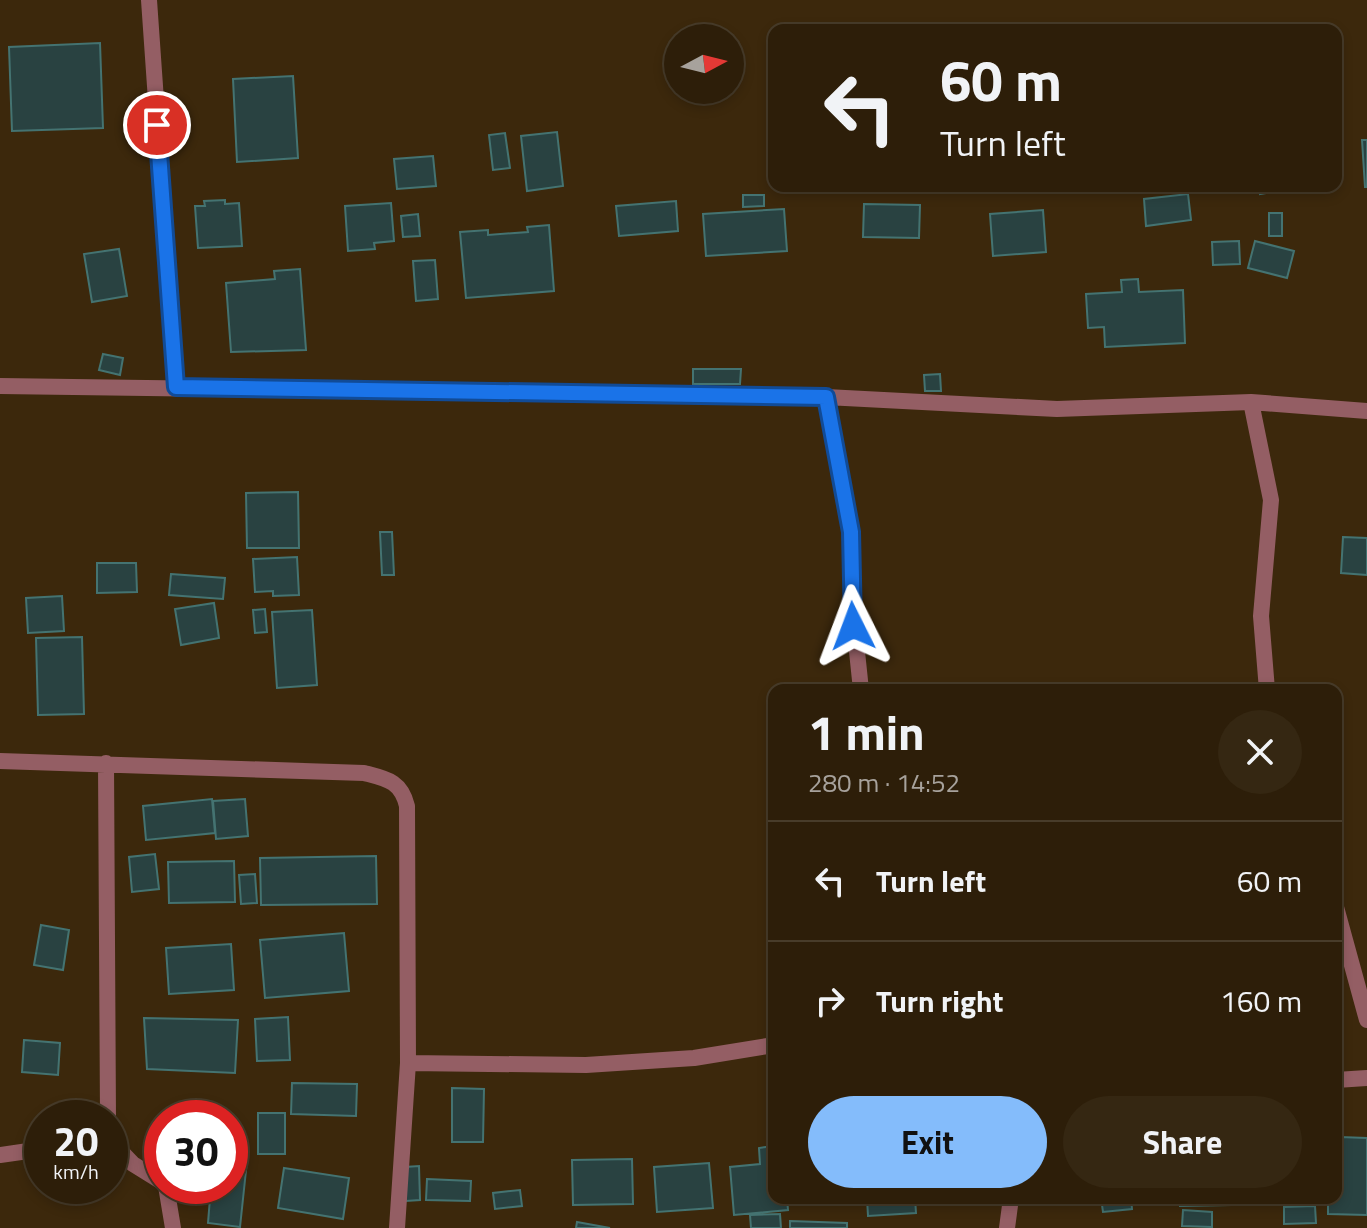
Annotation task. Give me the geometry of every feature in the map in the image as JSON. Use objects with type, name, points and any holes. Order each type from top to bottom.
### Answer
[{"type":"street","points":[[149,0],[176,387]]},
{"type":"street","points":[[0,386],[826,397],[1057,409],[1251,402],[1367,411]]},
{"type":"street","points":[[826,397],[851,532],[851,594],[860,684]]},
{"type":"street","points":[[1251,402],[1271,500],[1261,616],[1267,684]]},
{"type":"street","points":[[0,761],[364,773],[391,780],[403,791],[407,806],[408,1063],[397,1228]]},
{"type":"street","points":[[106,763],[108,1100]]},
{"type":"street","points":[[1342,929],[1367,1020]]},
{"type":"street","points":[[408,1063],[586,1065],[694,1058],[768,1046]]},
{"type":"street","points":[[1342,1080],[1367,1078]]},
{"type":"street","points":[[0,1155],[24,1152]]},
{"type":"street","points":[[128,1159],[144,1171]]},
{"type":"street","points":[[168,1204],[173,1228]]},
{"type":"street","points":[[1007,1228],[1010,1204]]},
{"type":"building","points":[[100,43],[103,128],[12,131],[9,47]]},
{"type":"building","points":[[293,76],[298,158],[237,162],[233,79]]},
{"type":"building","points":[[557,132],[563,186],[527,191],[521,136]]},
{"type":"building","points":[[505,133],[510,168],[493,170],[489,135]]},
{"type":"building","points":[[1362,140],[1367,140],[1367,187],[1365,187]]},
{"type":"building","points":[[433,156],[436,186],[397,189],[394,159]]},
{"type":"building","points":[[1188,194],[1191,220],[1146,226],[1144,199]]},
{"type":"building","points":[[743,195],[764,195],[764,206],[743,207]]},
{"type":"building","points":[[225,200],[225,204],[239,203],[242,246],[198,248],[195,206],[205,206],[204,201]]},
{"type":"building","points":[[676,201],[678,231],[619,236],[616,206]]},
{"type":"building","points":[[391,203],[394,241],[374,243],[375,249],[348,251],[345,206]]},
{"type":"building","points":[[864,204],[920,205],[919,238],[863,237]]},
{"type":"building","points":[[784,209],[787,251],[706,256],[703,214]]},
{"type":"building","points":[[1043,210],[1046,252],[993,256],[990,214]]},
{"type":"building","points":[[1269,213],[1282,213],[1282,236],[1269,236]]},
{"type":"building","points":[[418,214],[420,236],[403,237],[401,216]]},
{"type":"building","points":[[549,225],[554,291],[466,298],[460,232],[488,230],[488,235],[528,232],[527,227]]},
{"type":"building","points":[[1239,241],[1240,264],[1213,265],[1212,242]]},
{"type":"building","points":[[1255,241],[1294,251],[1287,278],[1248,268]]},
{"type":"building","points":[[119,249],[127,296],[92,302],[84,254]]},
{"type":"building","points":[[435,260],[438,299],[416,301],[413,261]]},
{"type":"building","points":[[300,269],[306,350],[231,352],[226,283],[275,279],[274,271]]},
{"type":"building","points":[[1138,279],[1139,292],[1183,290],[1185,343],[1105,347],[1104,327],[1088,328],[1086,294],[1122,292],[1121,280]]},
{"type":"building","points":[[103,354],[123,358],[120,375],[99,370]]},
{"type":"building","points":[[693,369],[741,369],[740,384],[693,384]]},
{"type":"building","points":[[940,374],[941,391],[925,391],[924,375]]},
{"type":"building","points":[[298,492],[299,548],[247,548],[246,493]]},
{"type":"building","points":[[380,532],[392,532],[394,575],[382,575]]},
{"type":"building","points":[[1343,537],[1367,538],[1367,575],[1341,573]]},
{"type":"building","points":[[297,557],[299,595],[273,596],[273,591],[255,592],[253,559]]},
{"type":"building","points":[[97,563],[136,563],[137,592],[97,593]]},
{"type":"building","points":[[171,574],[225,578],[223,599],[169,595]]},
{"type":"building","points":[[62,596],[64,631],[28,633],[26,598]]},
{"type":"building","points":[[214,603],[219,638],[181,645],[175,609]]},
{"type":"building","points":[[265,609],[267,632],[255,633],[253,610]]},
{"type":"building","points":[[312,610],[317,685],[277,688],[272,612]]},
{"type":"building","points":[[82,637],[84,714],[38,715],[36,638]]},
{"type":"building","points":[[212,799],[215,833],[146,840],[143,806]]},
{"type":"building","points":[[245,799],[248,836],[216,839],[213,801]]},
{"type":"building","points":[[155,854],[159,889],[132,892],[129,857]]},
{"type":"building","points":[[376,856],[377,904],[261,905],[260,858]]},
{"type":"building","points":[[234,861],[235,902],[169,903],[168,862]]},
{"type":"building","points":[[255,874],[257,903],[241,904],[239,875]]},
{"type":"building","points":[[41,925],[69,930],[63,970],[34,965]]},
{"type":"building","points":[[344,933],[349,991],[265,998],[260,940]]},
{"type":"building","points":[[231,944],[234,990],[169,994],[166,948]]},
{"type":"building","points":[[288,1017],[290,1060],[257,1061],[255,1019]]},
{"type":"building","points":[[144,1018],[238,1020],[235,1073],[147,1069]]},
{"type":"building","points":[[24,1040],[60,1043],[58,1075],[22,1072]]},
{"type":"building","points":[[292,1083],[357,1084],[356,1116],[291,1114]]},
{"type":"building","points":[[452,1088],[484,1089],[483,1142],[452,1142]]},
{"type":"building","points":[[258,1113],[285,1113],[285,1154],[258,1154]]},
{"type":"building","points":[[1342,1137],[1367,1138],[1367,1215],[1328,1214],[1328,1204],[1342,1204]]},
{"type":"building","points":[[768,1147],[768,1204],[788,1204],[788,1210],[734,1215],[730,1167],[760,1164],[759,1148]]},
{"type":"building","points":[[632,1159],[633,1204],[573,1205],[572,1160]]},
{"type":"building","points":[[709,1163],[713,1208],[657,1212],[654,1167]]},
{"type":"building","points":[[419,1166],[420,1200],[406,1201],[405,1167]]},
{"type":"building","points":[[284,1168],[349,1178],[343,1219],[278,1208]]},
{"type":"building","points":[[427,1179],[471,1181],[470,1201],[426,1200]]},
{"type":"building","points":[[520,1190],[522,1206],[495,1209],[493,1193]]},
{"type":"building","points":[[210,1204],[242,1204],[240,1227],[208,1223]]},
{"type":"building","points":[[867,1204],[915,1204],[916,1213],[868,1216]]},
{"type":"building","points":[[1102,1204],[1132,1204],[1132,1209],[1103,1212]]},
{"type":"building","points":[[1180,1204],[1231,1204],[1231,1205]]},
{"type":"building","points":[[1315,1206],[1316,1223],[1284,1224],[1284,1207]]},
{"type":"building","points":[[1183,1210],[1212,1212],[1212,1227],[1182,1226]]},
{"type":"building","points":[[780,1214],[781,1228],[751,1228],[750,1215]]},
{"type":"building","points":[[790,1221],[847,1223],[847,1228],[790,1228]]},
{"type":"building","points":[[577,1222],[610,1228],[576,1228]]},
{"type":"route","points":[[157,125],[176,387],[826,397],[851,532],[853,626]]}]
